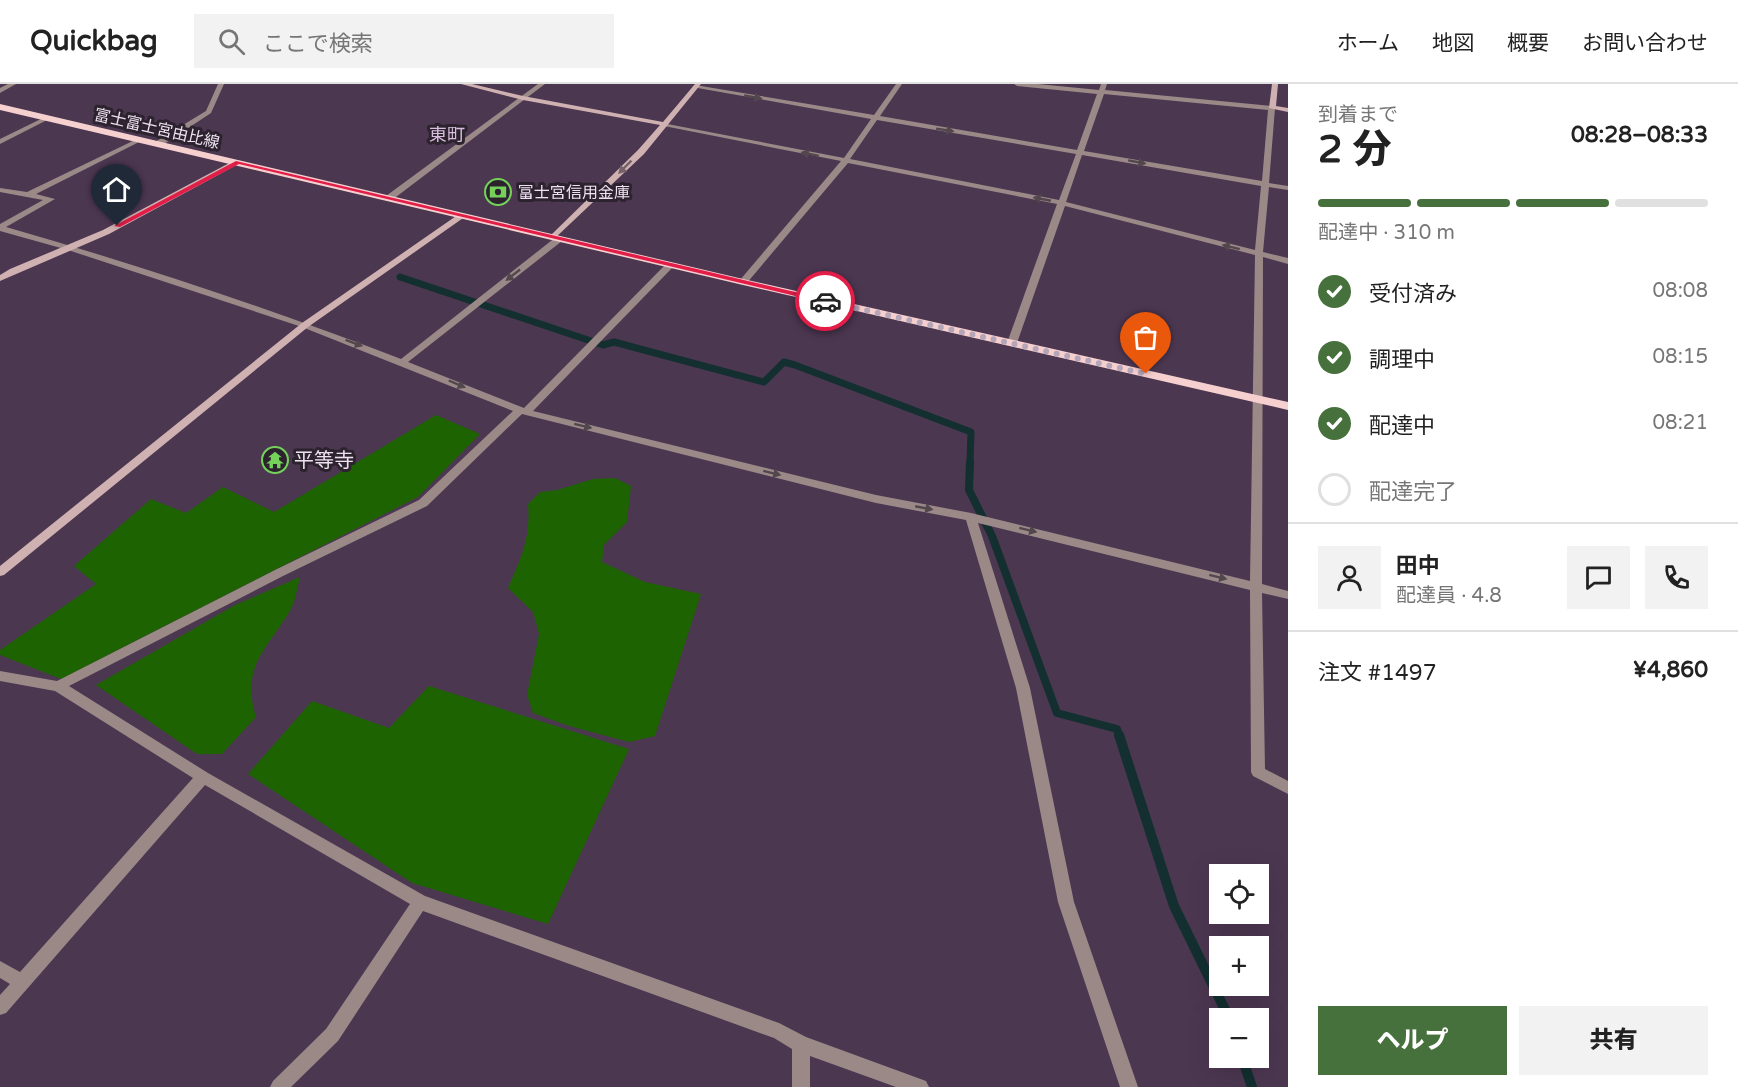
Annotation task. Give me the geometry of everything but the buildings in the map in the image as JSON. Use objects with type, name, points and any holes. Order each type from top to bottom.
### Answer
[{"type":"main road","name":"富士富士宮由比線","points":[[0,107],[743,282],[1288,406]]},
{"type":"street","points":[[0,91],[13,84]]},
{"type":"street","points":[[158,144],[209,112],[221,84]]},
{"type":"street","points":[[464,84],[524,98],[1062,203],[1288,261]]},
{"type":"street","points":[[389,198],[542,84]]},
{"type":"street","points":[[743,282],[845,161],[899,84]]},
{"type":"street","points":[[1017,84],[1288,110]]},
{"type":"street","points":[[1012,343],[1104,84]]},
{"type":"street","points":[[1275,84],[1259,254],[1256,586],[1258,772],[1288,788]]},
{"type":"street","points":[[403,362],[557,238],[641,152],[696,85],[876,119],[1288,188]]},
{"type":"street","points":[[0,142],[48,118]]},
{"type":"street","points":[[30,194],[141,140]]},
{"type":"street","points":[[0,278],[48,253],[71,248],[238,162]]},
{"type":"street","points":[[0,189],[51,199],[0,228]]},
{"type":"street","points":[[0,572],[305,325],[462,216]]},
{"type":"street","points":[[0,228],[71,248],[305,325],[523,411],[876,499],[971,517],[1288,595]]},
{"type":"street","points":[[58,686],[279,573],[423,503],[523,411],[670,265]]},
{"type":"street","points":[[971,517],[1023,688],[1066,902],[1129,1087]]},
{"type":"street","points":[[0,675],[58,686],[203,777],[420,902],[778,1031],[801,1044],[920,1087]]},
{"type":"street","points":[[0,1007],[203,777]]},
{"type":"street","points":[[279,1087],[332,1035],[420,902]]},
{"type":"street","points":[[0,969],[21,981]]},
{"type":"street","points":[[801,1044],[801,1087]]},
{"type":"green space","points":[[436,415],[480,434],[418,497],[61,679],[0,655],[0,650],[96,584],[74,566],[151,499],[186,513],[223,487],[274,512]]},
{"type":"green space","points":[[615,478],[631,486],[627,522],[604,545],[602,562],[645,582],[701,594],[655,736],[629,742],[569,726],[533,713],[527,695],[539,634],[533,612],[508,588],[526,538],[528,504],[540,492],[557,490],[593,479]]},
{"type":"green space","points":[[300,577],[291,609],[259,658],[254,671],[251,684],[256,717],[222,754],[197,754],[96,685],[235,605]]},
{"type":"green space","points":[[429,686],[629,749],[548,924],[412,883],[248,774],[312,701],[389,728]]},
{"type":"waterway","points":[[400,277],[603,345],[614,342],[764,382],[784,362],[795,365],[971,432],[970,463]]},
{"type":"waterway","points":[[970,462],[969,490],[992,536],[1057,713],[1117,729],[1119,737]]},
{"type":"waterway","points":[[1119,735],[1174,906],[1224,1008]]},
{"type":"waterway","points":[[1245,1068],[1252,1087]]},
{"type":"way so far","points":[[825,301],[1146,374]]},
{"type":"place","name":"富士宮信用金庫","points":[[498,192]]},
{"type":"place","name":"平等寺","points":[[275,460]]},
{"type":"district","name":"東町","points":[[447,135]]},
{"type":"route","points":[[117,226],[238,162],[825,301]]}]
